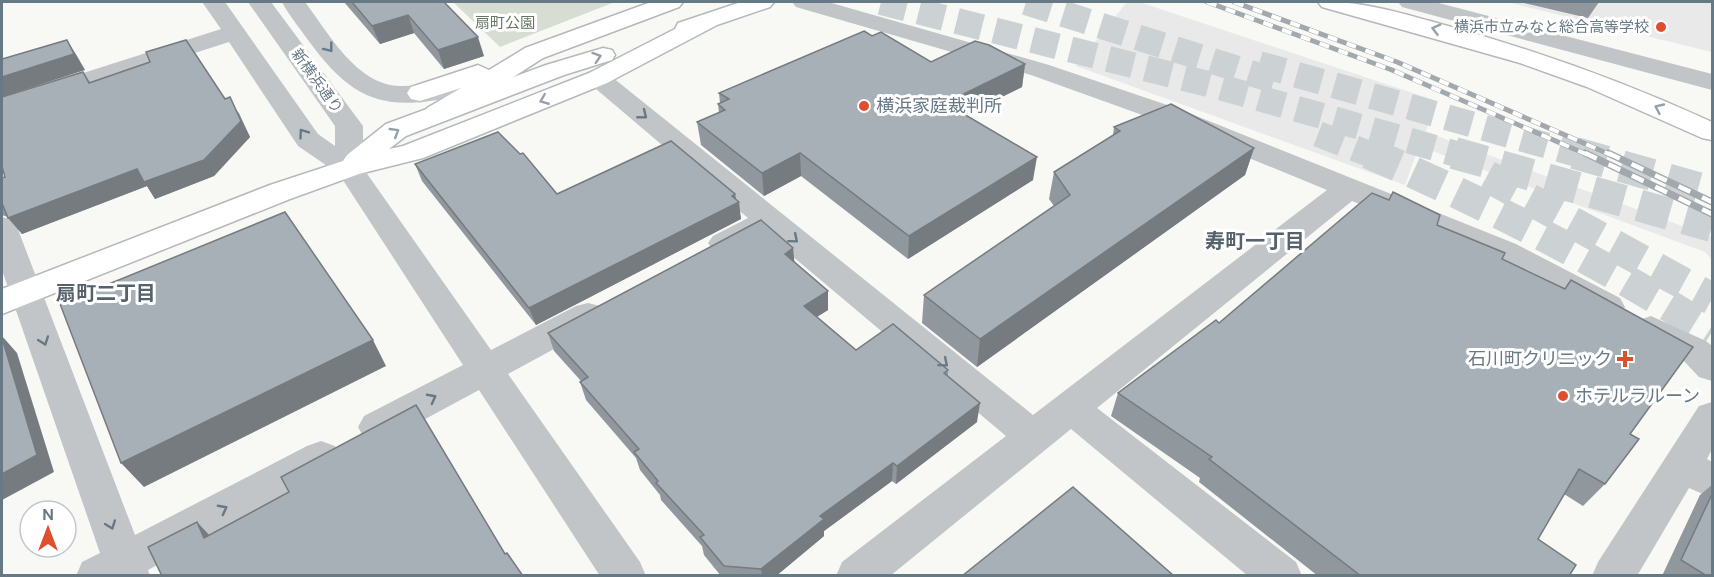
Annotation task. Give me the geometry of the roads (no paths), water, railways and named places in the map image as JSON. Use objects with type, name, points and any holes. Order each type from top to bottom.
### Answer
[{"type":"main road","points":[[420,93],[671,2]]},
{"type":"main road","points":[[349,168],[396,130],[555,70],[762,2]]},
{"type":"main road","points":[[1330,2],[1466,37],[1558,67],[1644,100],[1713,132]]},
{"type":"main road","points":[[13,297],[280,192],[349,168],[413,152],[598,78],[708,21]]},
{"type":"main road","points":[[437,114],[534,53]]},
{"type":"street","points":[[214,2],[308,140],[349,168],[625,576]]},
{"type":"street","name":"新横浜通り","points":[[260,2],[349,126],[349,168]]},
{"type":"street","points":[[292,2],[350,75],[363,86],[382,92],[420,93],[482,86],[555,70]]},
{"type":"street","points":[[804,2],[1040,70],[1169,115],[1505,252],[1703,358]]},
{"type":"street","points":[[1410,2],[1713,82]]},
{"type":"street","points":[[2,107],[234,33]]},
{"type":"street","points":[[598,78],[1033,437]]},
{"type":"street","points":[[857,576],[1349,188]]},
{"type":"street","points":[[698,257],[770,219]]},
{"type":"street","points":[[2,227],[13,297],[117,571],[617,300]]},
{"type":"street","points":[[1071,408],[1281,576]]},
{"type":"street","points":[[1613,576],[1698,473],[1713,417]]},
{"type":"tunnel","points":[[881,2],[1216,86],[1460,155]]},
{"type":"tunnel","points":[[1026,2],[1282,83]]},
{"type":"tunnel","points":[[1259,64],[1580,155]]},
{"type":"tunnel","points":[[1318,134],[1372,155]]},
{"type":"tunnel","points":[[1369,153],[1501,214],[1587,258],[1712,332]]},
{"type":"tunnel","points":[[1454,153],[1712,226]]},
{"type":"tunnel","points":[[1575,153],[1712,192]]},
{"type":"tunnel","points":[[1487,176],[1712,299]]},
{"type":"railway","points":[[1207,2],[1392,70],[1588,155]]},
{"type":"railway","points":[[1234,2],[1397,62],[1611,155]]},
{"type":"railway","points":[[1585,153],[1712,214]]},
{"type":"railway","points":[[1608,153],[1712,202]]},
{"type":"place","name":"横浜市立みなと総合高等学校","points":[[1661,27]]},
{"type":"place","name":"横浜家庭裁判所","points":[[864,106]]},
{"type":"place","name":"石川町クリニック","points":[[1625,359]]},
{"type":"place","name":"ホテルラルーン","points":[[1563,396]]},
{"type":"district","name":"寿町一丁目","points":[[1255,241]]},
{"type":"district","name":"扇町二丁目","points":[[106,293]]},
{"type":"park label","name":"扇町公園","points":[[505,23]]}]
